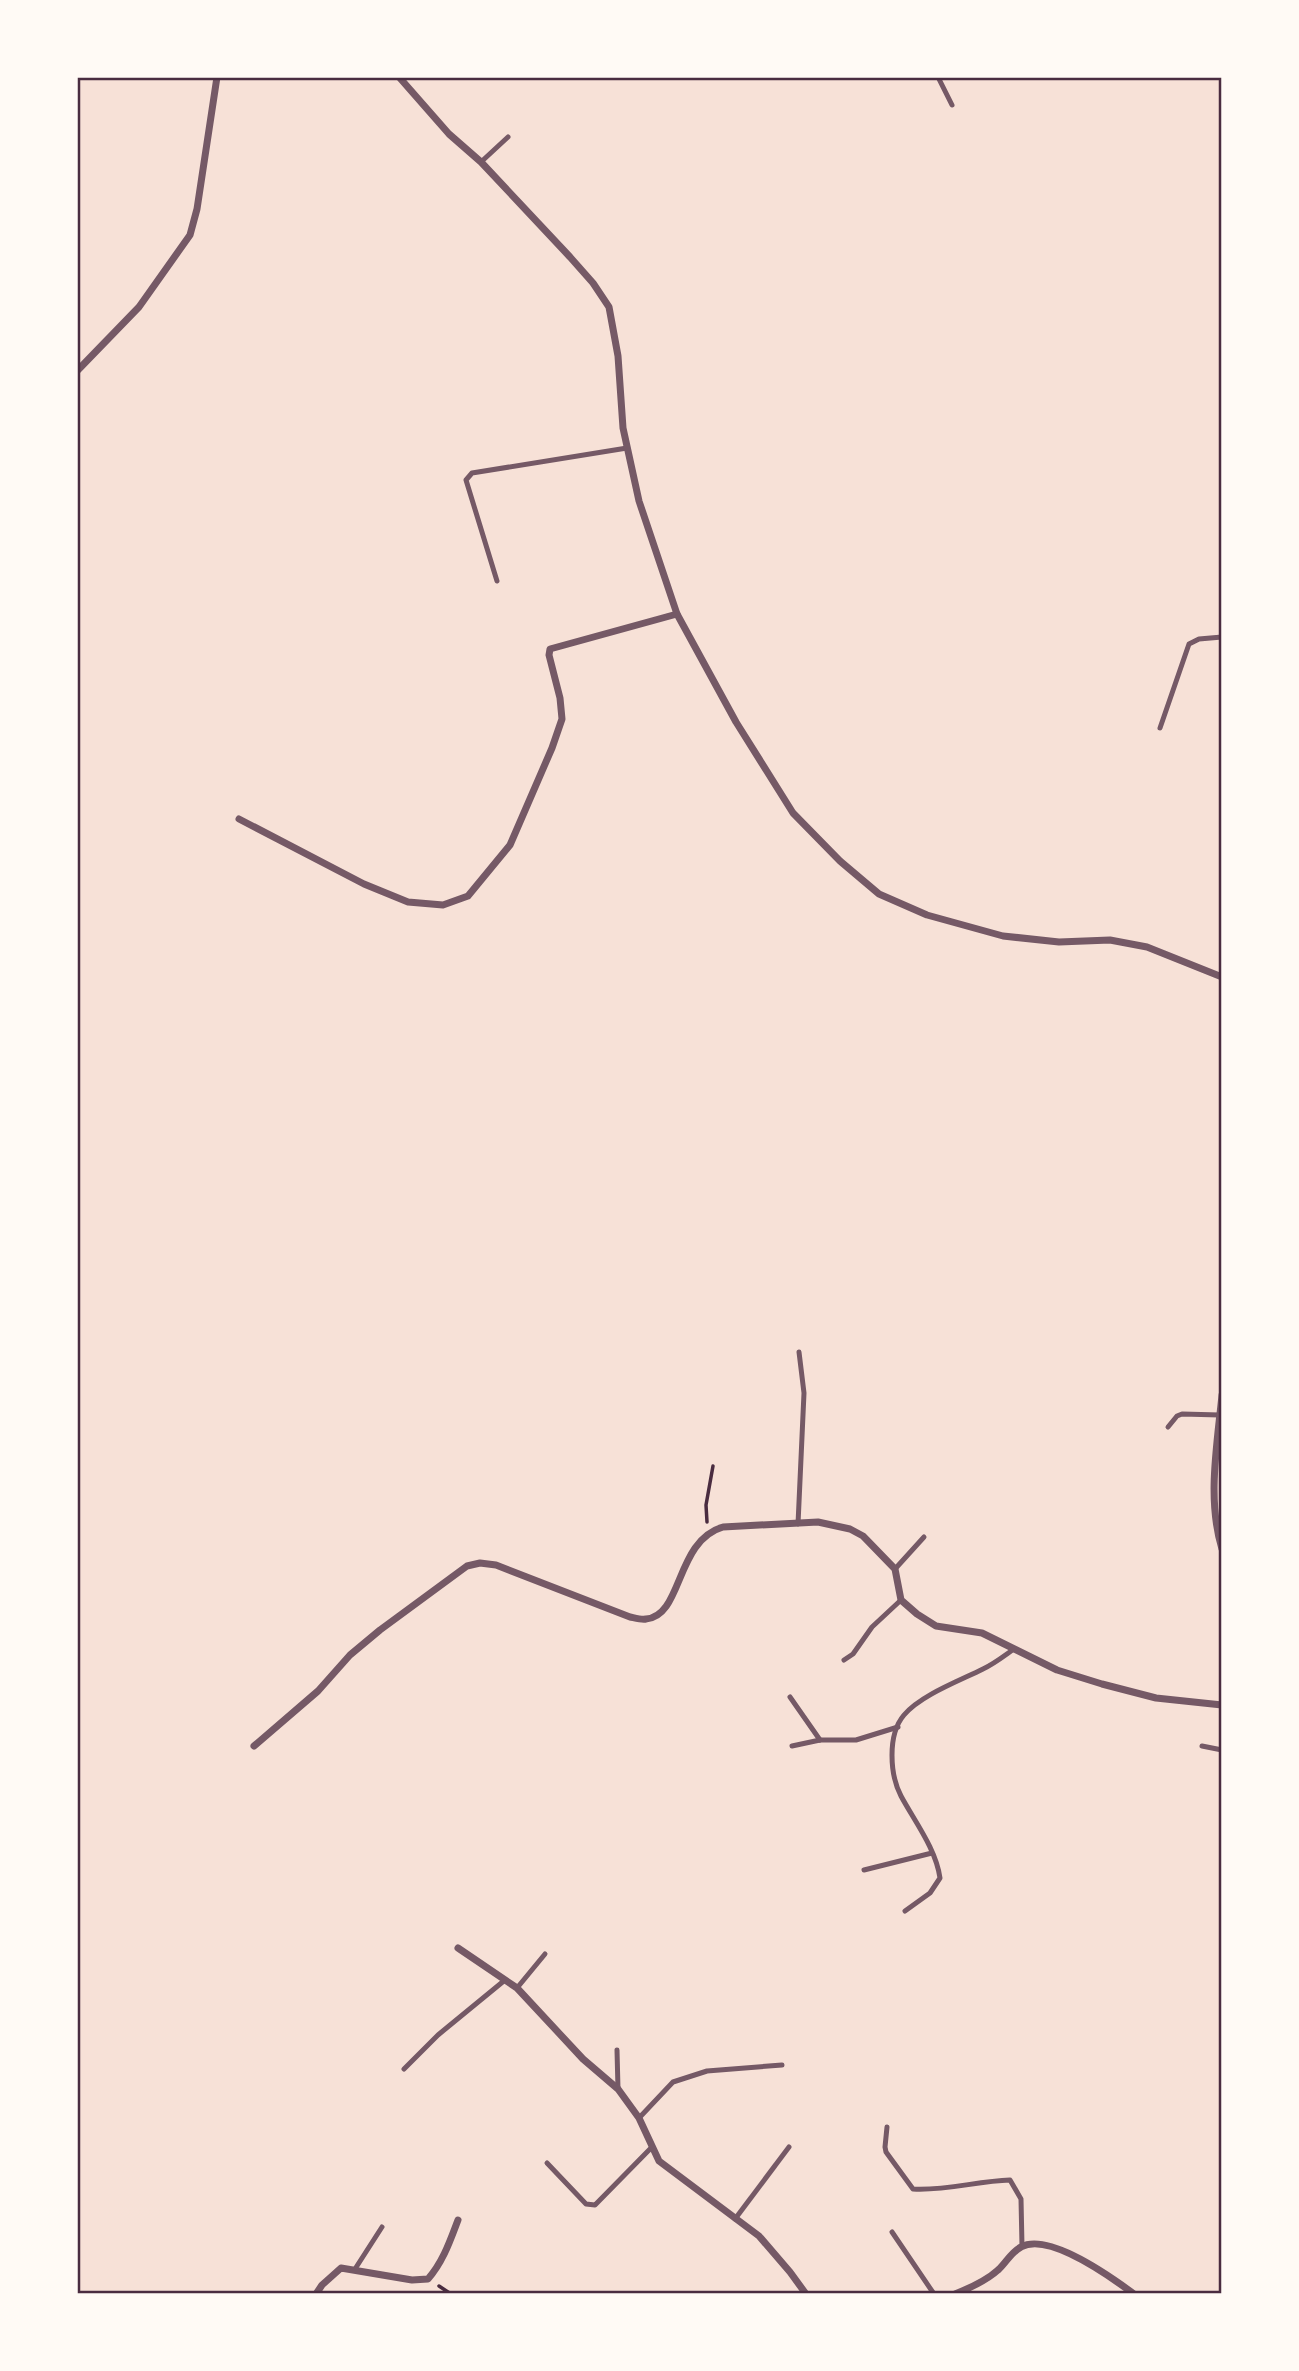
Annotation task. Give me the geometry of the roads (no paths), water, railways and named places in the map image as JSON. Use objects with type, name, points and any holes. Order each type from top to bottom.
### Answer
[{"type":"street","points":[[77,371],[139,307],[190,235],[197,209],[217,77]]},
{"type":"street","points":[[399,77],[449,134],[481,162],[569,257],[609,307],[618,356],[627,448],[639,501],[677,614],[736,722],[793,813],[840,861],[879,894],[927,915],[1003,936],[1059,942],[1110,940],[1147,947],[1222,977]]},
{"type":"street","points":[[239,818],[364,884],[408,902],[443,905],[468,896],[510,845],[556,738],[562,719],[550,649],[677,614]]},
{"type":"street","points":[[1222,1395],[1214,1483],[1216,1528],[1222,1549]]},
{"type":"street","points":[[254,1746],[318,1691],[350,1655],[467,1566],[480,1563],[496,1565],[630,1617],[646,1619],[657,1616],[667,1608],[692,1552],[709,1531],[723,1527],[818,1522],[850,1529],[863,1536],[895,1569],[901,1600],[936,1626],[982,1633],[1058,1670],[1102,1684],[1156,1698],[1222,1704]]},
{"type":"street","points":[[458,1948],[517,1988],[583,2059],[618,2089],[639,2118],[659,2161],[759,2236],[806,2294]]},
{"type":"street","points":[[316,2294],[341,2268],[412,2280],[428,2279],[437,2269],[458,2220]]},
{"type":"street","points":[[955,2294],[978,2284],[998,2270],[1022,2246],[1041,2243],[1070,2254],[1134,2294]]},
{"type":"lane","points":[[938,77],[952,105]]},
{"type":"lane","points":[[481,162],[508,136]]},
{"type":"lane","points":[[497,581],[467,476],[627,448]]},
{"type":"lane","points":[[1160,728],[1189,644],[1199,639],[1222,636]]},
{"type":"lane","points":[[798,1524],[804,1393],[799,1352]]},
{"type":"lane","points":[[1168,1427],[1173,1419],[1182,1414],[1220,1415]]},
{"type":"lane","points":[[895,1569],[924,1537]]},
{"type":"lane","points":[[844,1660],[853,1654],[872,1627],[901,1600]]},
{"type":"lane","points":[[905,1911],[929,1893],[940,1878],[938,1863],[895,1785],[891,1757],[898,1727],[903,1715],[922,1700],[987,1667],[1014,1649]]},
{"type":"lane","points":[[790,1697],[820,1740]]},
{"type":"lane","points":[[792,1746],[820,1740],[856,1740],[898,1727]]},
{"type":"lane","points":[[1202,1746],[1222,1750]]},
{"type":"lane","points":[[864,1870],[932,1853]]},
{"type":"lane","points":[[517,1988],[545,1954]]},
{"type":"lane","points":[[404,2069],[438,2035],[505,1979]]},
{"type":"lane","points":[[617,2050],[618,2089]]},
{"type":"lane","points":[[639,2118],[673,2082],[707,2071],[782,2065]]},
{"type":"lane","points":[[887,2127],[886,2152],[913,2189],[938,2190],[988,2180],[1010,2180],[1021,2199],[1022,2246]]},
{"type":"lane","points":[[735,2219],[789,2147]]},
{"type":"lane","points":[[547,2164],[586,2204],[595,2205],[651,2148]]},
{"type":"lane","points":[[355,2269],[382,2227]]},
{"type":"lane","points":[[892,2232],[934,2294]]}]
